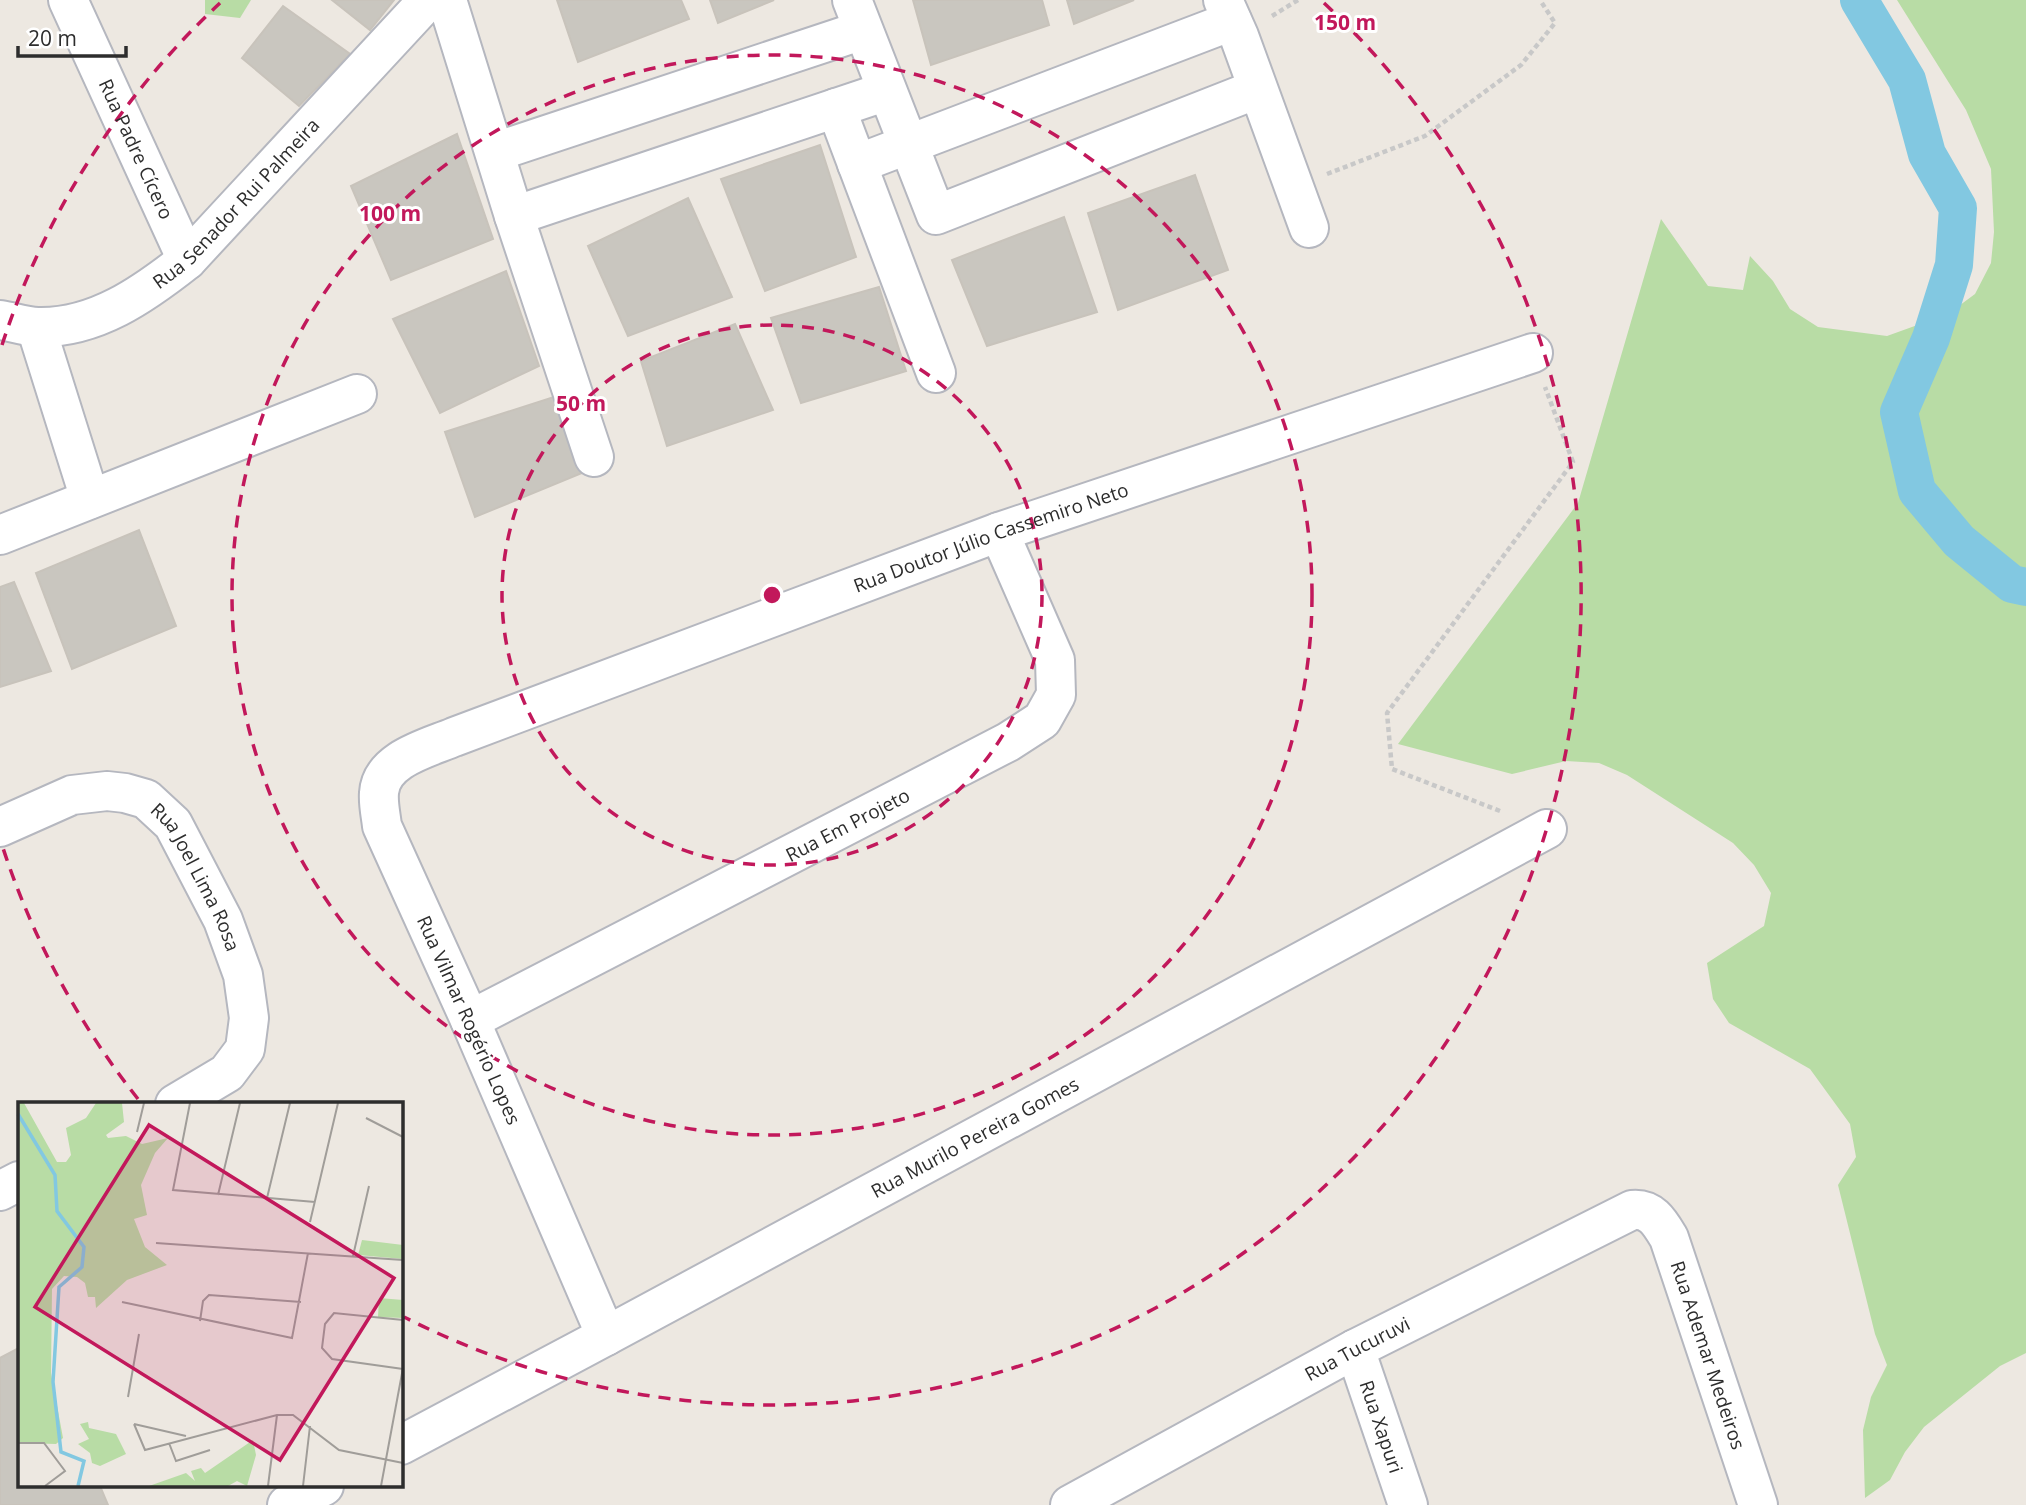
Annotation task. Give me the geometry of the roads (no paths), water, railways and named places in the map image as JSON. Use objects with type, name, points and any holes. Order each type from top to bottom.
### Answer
[{"type":"street","name":"Rua Padre Cícero","points":[[68,0],[187,260]]},
{"type":"street","name":"Rua Senador Rui Palmeira","points":[[28,336],[94,318],[148,290],[187,260],[428,0]]},
{"type":"street","points":[[857,164],[1228,10],[1309,228]]},
{"type":"street","points":[[495,152],[857,15],[936,215]]},
{"type":"street","points":[[453,17],[514,216],[594,457]]},
{"type":"street","points":[[884,236],[1257,89]]},
{"type":"street","points":[[514,216],[887,91]]},
{"type":"street","points":[[836,108],[936,373]]},
{"type":"street","points":[[28,336],[89,499]]},
{"type":"street","name":"Rua Doutor Júlio Cassemiro Neto","points":[[454,737],[999,532],[1533,353]]},
{"type":"street","points":[[0,535],[357,394]]},
{"type":"street","name":"Rua Em Projeto","points":[[470,1020],[1008,742],[1042,720],[1056,695],[1055,660],[999,532]]},
{"type":"street","name":"Rua Vilmar Rogério Lopes","points":[[454,737],[403,759],[387,772],[379,792],[382,827],[470,1020],[606,1336]]},
{"type":"street","name":"Rua Joel Lima Rosa","points":[[16,821],[72,795],[107,791],[146,799],[173,824],[223,920],[243,975],[249,1018],[245,1049],[227,1073],[178,1102]]},
{"type":"street","name":"Rua Murilo Pereira Gomes","points":[[402,1444],[1547,829]]},
{"type":"street","points":[[0,1191],[18,1182]]},
{"type":"street","name":"Rua Tucuruvi","points":[[1070,1505],[1355,1349],[1632,1210],[1650,1212]]},
{"type":"street","name":"Rua Ademar Medeiros","points":[[1650,1212],[1669,1238],[1758,1505]]},
{"type":"street","name":"Rua Xapuri","points":[[1355,1349],[1408,1505]]},
{"type":"street","points":[[288,1505],[320,1488]]},
{"type":"street","points":[[325,1488],[332,1505]]},
{"type":"waterway","points":[[1859,0],[1907,80],[1927,154],[1958,208],[1954,265],[1931,338],[1899,412],[1917,491],[1959,541],[2012,584],[2026,587]]}]
